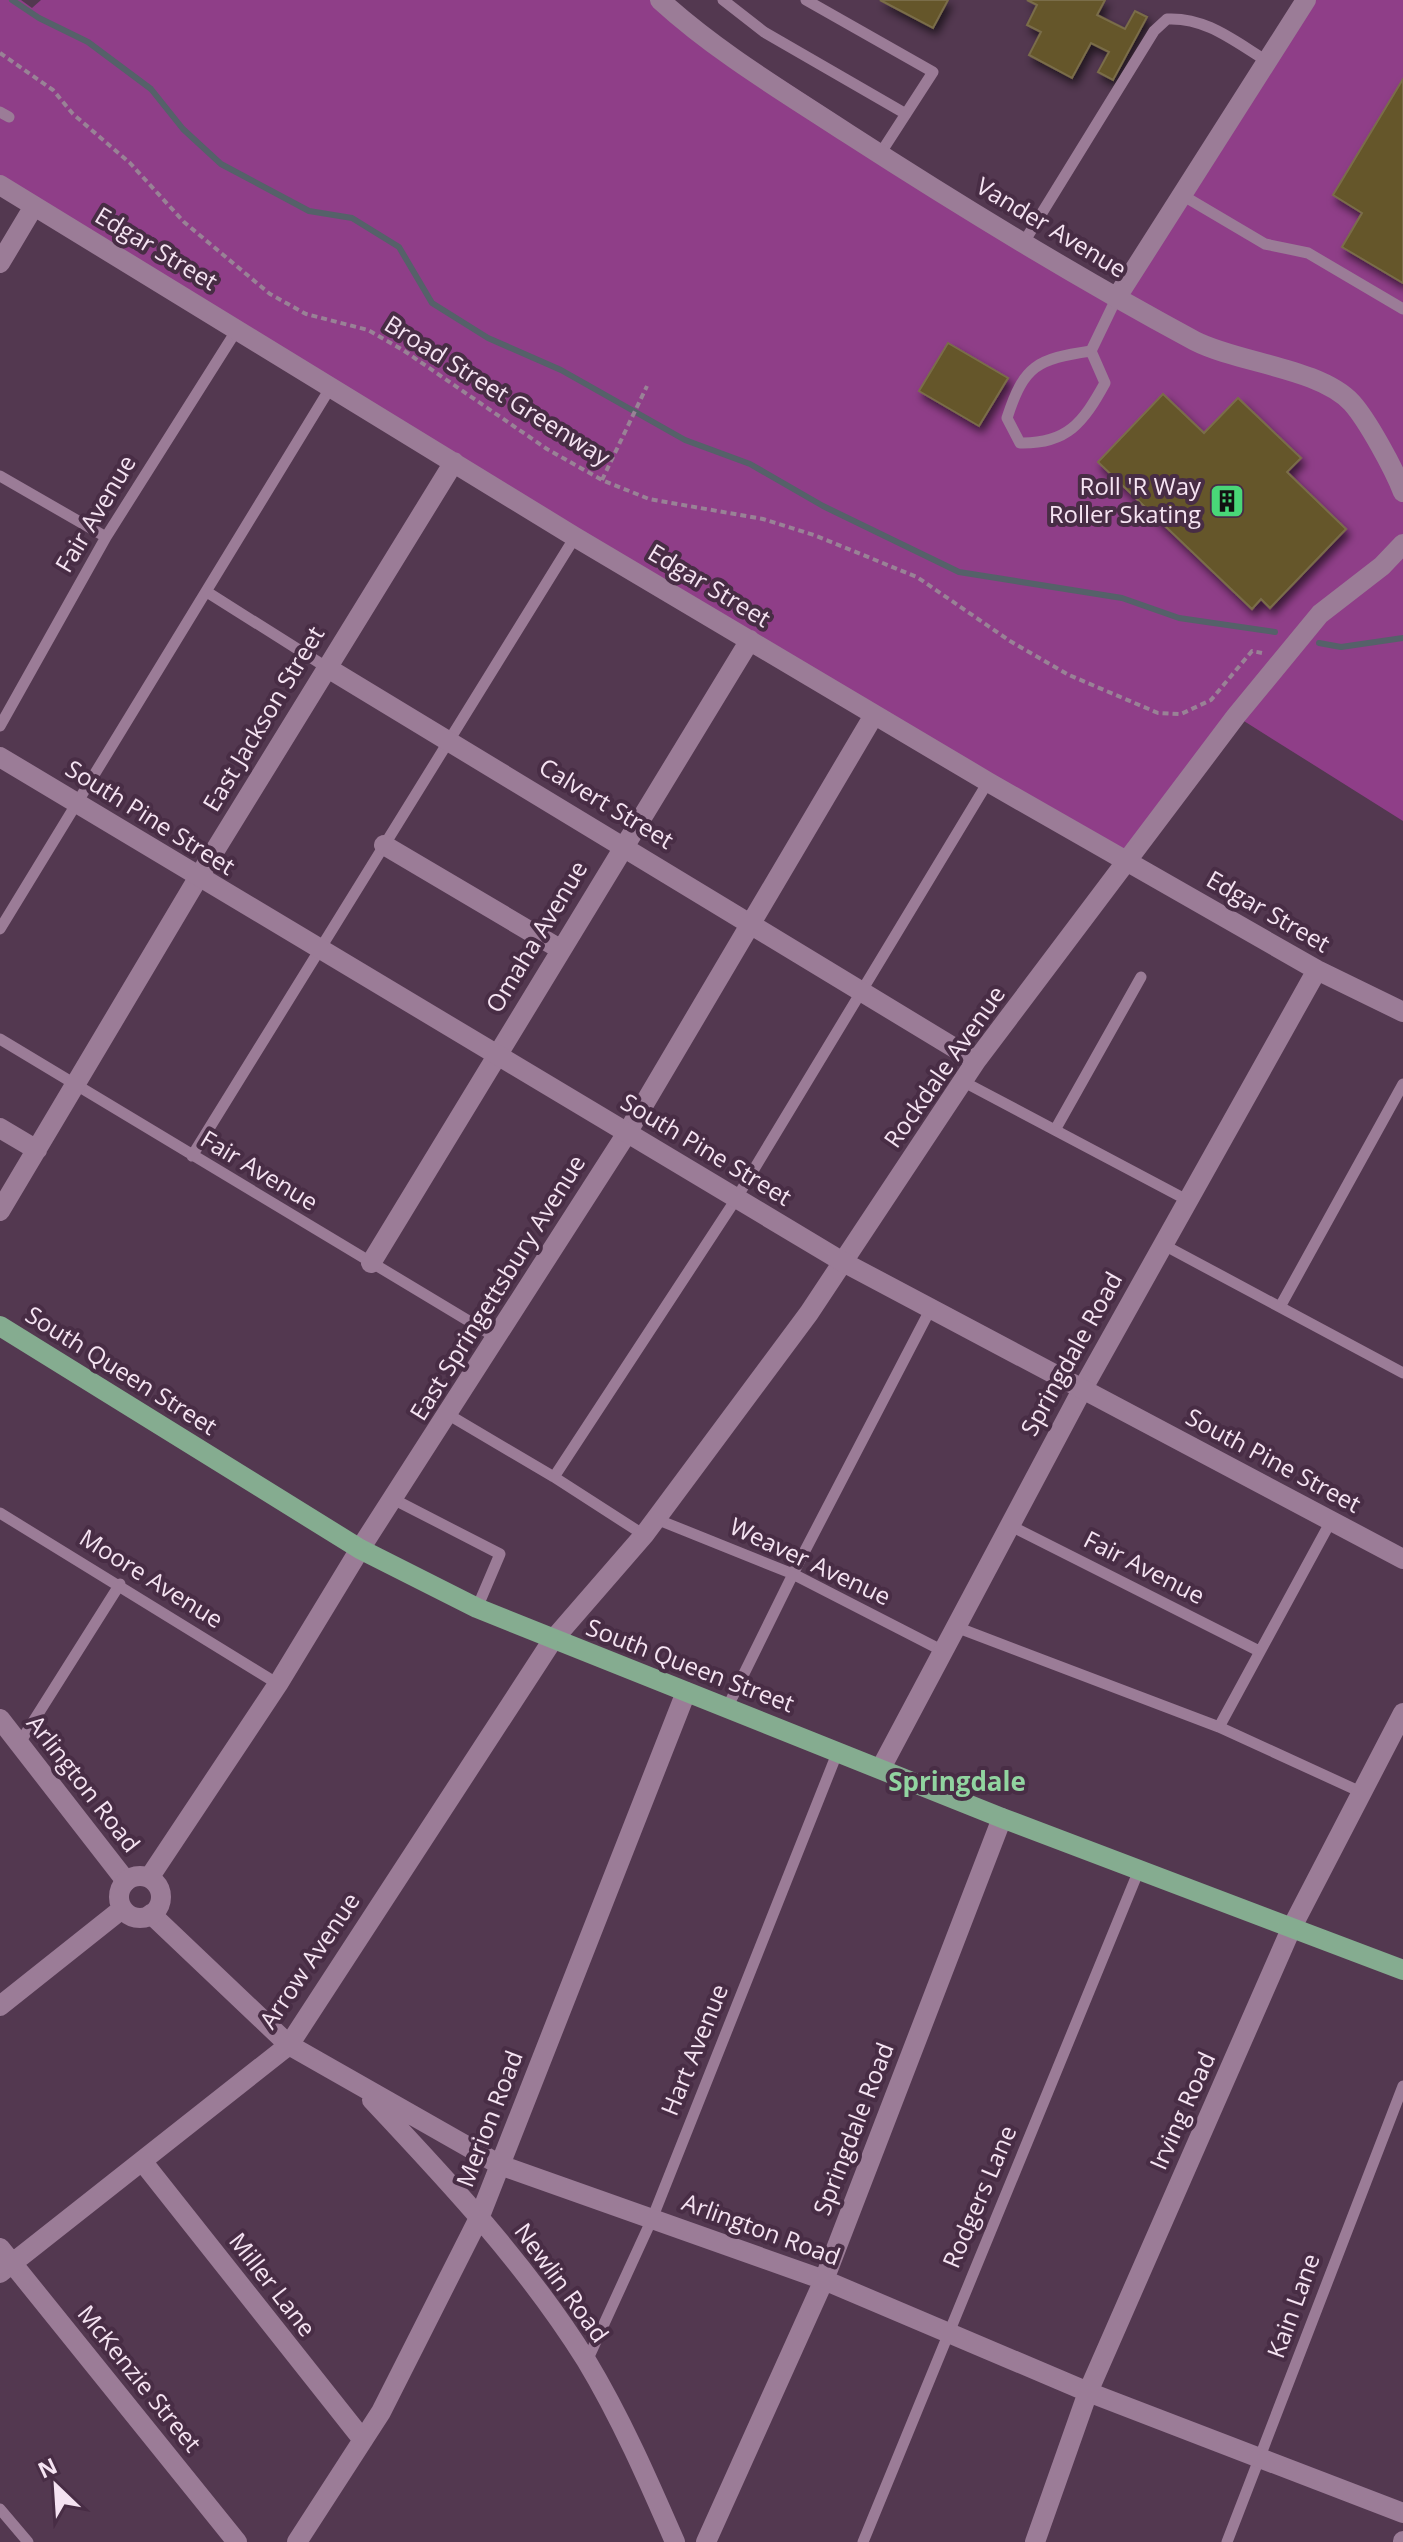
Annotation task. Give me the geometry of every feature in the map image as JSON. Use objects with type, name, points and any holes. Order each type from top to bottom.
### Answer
[{"type":"main road","name":"South Queen Street","points":[[0,1326],[360,1549],[477,1608],[552,1641],[728,1706],[1002,1818],[1403,1970]]},
{"type":"street","name":"Vander Avenue","points":[[660,0],[701,38],[880,154],[1117,297],[1200,343],[1314,380],[1352,403],[1396,473],[1403,492]]},
{"type":"street","points":[[1117,297],[1306,0]]},
{"type":"street","name":"Edgar Street","points":[[0,185],[332,385],[575,537],[874,715],[1128,864],[1317,970],[1403,1012]]},
{"type":"street","points":[[0,263],[34,206]]},
{"type":"street","name":"East Jackson Street","points":[[0,1211],[198,878],[454,462]]},
{"type":"street","name":"Rockdale Avenue","points":[[552,1641],[650,1527],[843,1262],[976,1061],[1128,864],[1236,716],[1320,614],[1382,566],[1403,544]]},
{"type":"street","name":"Omaha Avenue","points":[[371,1263],[750,640]]},
{"type":"street","name":"Calvert Street","points":[[326,667],[449,738],[976,1061]]},
{"type":"street","name":"East Springettsbury Avenue","points":[[149,1878],[278,1684],[360,1549],[449,1415],[627,1133],[874,715]]},
{"type":"street","name":"South Pine Street","points":[[0,757],[843,1262],[1403,1559]]},
{"type":"street","points":[[384,845],[560,949]]},
{"type":"street","name":"Springdale Road","points":[[881,1768],[1082,1390],[1317,970]]},
{"type":"street","points":[[0,1128],[37,1150]]},
{"type":"street","name":"Arrow Avenue","points":[[4,2262],[142,2161],[289,2045],[552,1641]]},
{"type":"street","name":"Merion Road","points":[[297,2542],[363,2440],[480,2216],[686,1692]]},
{"type":"street","name":"Irving Road","points":[[1035,2542],[1088,2392],[1291,1929],[1363,1793],[1396,1743],[1403,1713]]},
{"type":"street","name":"Arlington Road","points":[[0,1720],[126,1881]]},
{"type":"street","name":"Springdale Road","points":[[706,2542],[824,2280],[1002,1818]]},
{"type":"street","points":[[138,1876],[149,1878],[156,1883],[161,1896],[151,1914],[133,1917],[122,1909],[119,1891],[126,1881],[138,1876]]},
{"type":"street","points":[[0,2006],[122,1909]]},
{"type":"street","name":"Arlington Road","points":[[151,1914],[289,2045],[500,2165],[824,2280],[1088,2392],[1403,2513]]},
{"type":"street","name":"Newlin Road","points":[[359,2085],[480,2216],[586,2362],[639,2459],[675,2542]]},
{"type":"street","name":"Miller Lane","points":[[142,2161],[363,2440]]},
{"type":"street","name":"McKenzie Street","points":[[4,2262],[237,2542]]},
{"type":"lane","points":[[723,0],[764,32],[906,114]]},
{"type":"lane","points":[[806,0],[933,72],[880,154]]},
{"type":"lane","points":[[1024,242],[1154,31],[1167,19],[1190,17],[1206,23],[1267,61]]},
{"type":"lane","points":[[1182,195],[1265,244],[1308,253],[1403,309]]},
{"type":"lane","points":[[1091,351],[1054,356],[1029,369],[1016,388],[1007,418],[1020,443],[1044,443],[1069,433],[1093,404],[1105,383],[1091,351],[1117,297]]},
{"type":"lane","name":"Fair Avenue","points":[[0,726],[106,537],[238,328]]},
{"type":"lane","points":[[0,929],[332,385]]},
{"type":"lane","points":[[0,476],[106,537]]},
{"type":"lane","points":[[192,1156],[575,537]]},
{"type":"lane","name":"Calvert Street","points":[[207,592],[326,667]]},
{"type":"lane","points":[[554,1477],[736,1199],[988,782]]},
{"type":"lane","points":[[1055,1130],[1141,977]]},
{"type":"lane","name":"Fair Avenue","points":[[0,1039],[497,1338]]},
{"type":"lane","points":[[964,1082],[1187,1200]]},
{"type":"lane","points":[[1281,1305],[1403,1084]]},
{"type":"lane","points":[[1162,1244],[1403,1373]]},
{"type":"lane","points":[[728,1706],[930,1310]]},
{"type":"lane","name":"Weaver Avenue","points":[[449,1415],[554,1477],[650,1527],[793,1574],[943,1651]]},
{"type":"lane","points":[[393,1499],[500,1554],[477,1608]]},
{"type":"lane","name":"Moore Avenue","points":[[0,1513],[278,1684]]},
{"type":"lane","points":[[1219,1727],[1331,1521]]},
{"type":"lane","name":"Fair Avenue","points":[[1009,1525],[1259,1651]]},
{"type":"lane","points":[[19,1744],[120,1584]]},
{"type":"lane","points":[[956,1627],[1219,1727],[1363,1793]]},
{"type":"lane","name":"Hart Avenue","points":[[586,2362],[652,2219],[838,1751]]},
{"type":"lane","name":"Rodgers Lane","points":[[863,2542],[1139,1870]]},
{"type":"lane","name":"Kain Lane","points":[[1227,2542],[1403,2086]]},
{"type":"lane","points":[[0,2509],[28,2542]]},
{"type":"path","name":"Broad Street Greenway","points":[[0,53],[53,90],[73,114],[130,163],[184,222],[270,294],[306,314],[368,330],[403,350],[547,449],[602,480],[649,499],[763,519],[917,577],[1010,641],[1069,675],[1158,713],[1181,714],[1211,700],[1252,651],[1284,657]]},
{"type":"path","points":[[602,480],[623,430],[647,386]]},
{"type":"shaded area","points":[[0,0],[21,0],[32,8],[41,0],[660,0],[1116,297],[1306,0],[1403,0],[1403,821],[1236,716],[1128,864],[0,185]]},
{"type":"building","points":[[880,0],[948,0],[933,28]]},
{"type":"building","points":[[1027,0],[1105,0],[1097,15],[1125,29],[1135,11],[1147,17],[1113,80],[1098,72],[1109,52],[1091,43],[1072,78],[1029,55],[1041,32],[1027,25],[1037,5]]},
{"type":"building","points":[[1403,79],[1403,283],[1342,247],[1362,213],[1333,195]]},
{"type":"building","points":[[948,343],[1008,378],[979,426],[919,391]]},
{"type":"building","name":"Roll 'R Way Roller Skating","points":[[1163,394],[1204,433],[1238,398],[1301,458],[1287,472],[1346,529],[1270,608],[1261,599],[1252,609],[1098,462]]},
{"type":"waterway","points":[[12,0],[39,18],[88,42],[151,89],[183,129],[221,164],[309,211],[352,218],[399,247],[432,303],[488,338],[561,370],[685,440],[750,464],[823,506],[959,572],[1122,598],[1179,618],[1275,632]]},
{"type":"waterway","points":[[1319,643],[1341,647],[1403,638]]},
{"type":"place","name":"Roll 'R Way Roller Skating","points":[[1227,501]]},
{"type":"district","name":"Springdale","points":[[957,1782]]}]
